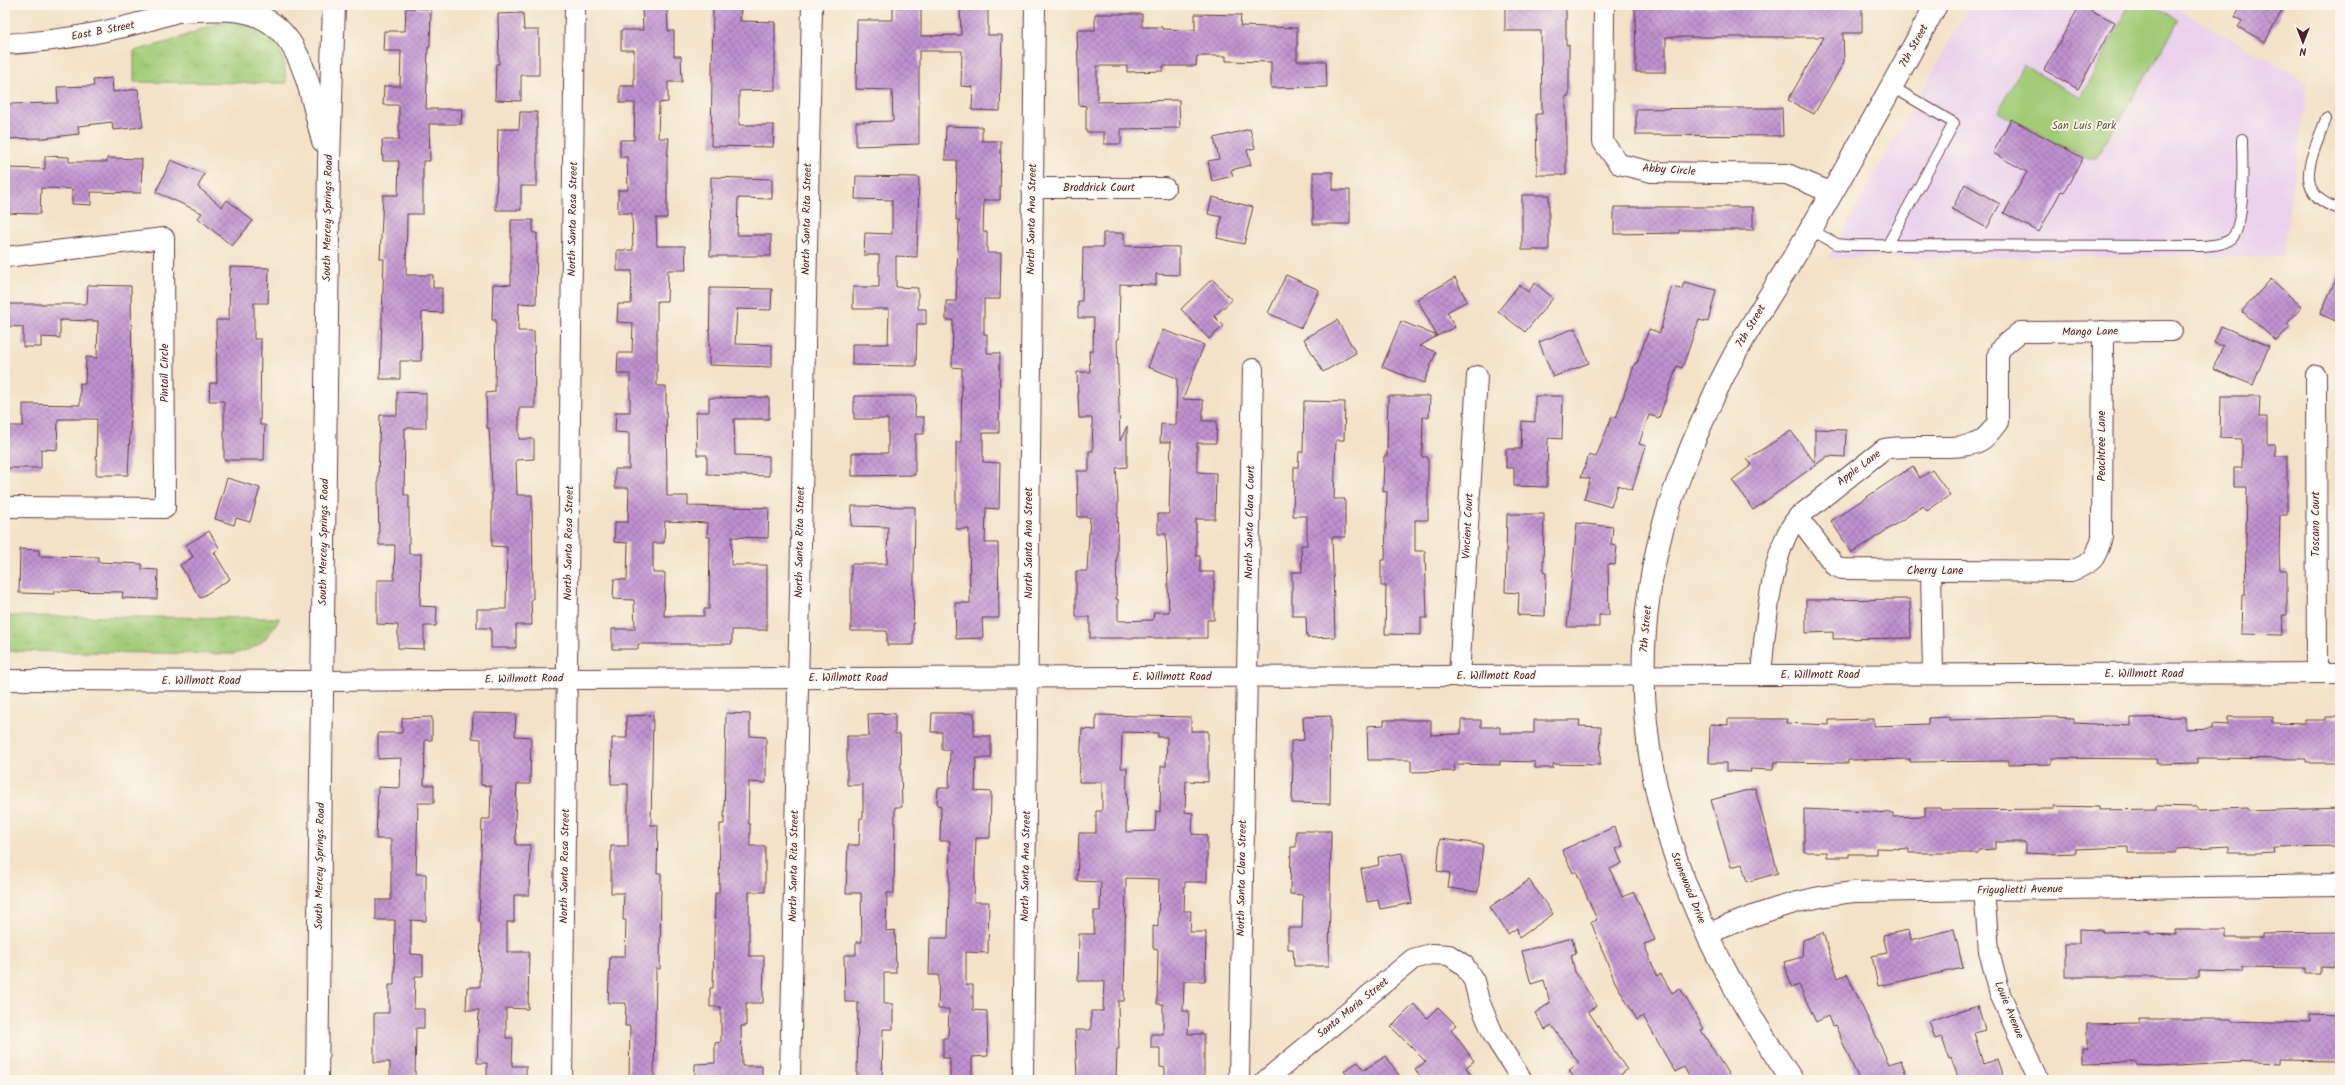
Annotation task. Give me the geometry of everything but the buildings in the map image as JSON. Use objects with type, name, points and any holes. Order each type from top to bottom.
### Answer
[{"type":"main road","name":"South Mercey Springs Road","points":[[317,1080],[329,161],[334,5]]},
{"type":"main road","name":"7th Street","points":[[1644,676],[1646,627],[1658,551],[1672,500],[1689,454],[1738,347],[1811,230],[1936,5]]},
{"type":"main road","points":[[190,8],[241,11],[278,26],[290,39],[299,58],[329,161]]},
{"type":"main road","name":"Stonewood Drive","points":[[1644,676],[1648,753],[1660,809],[1677,864],[1707,934],[1736,994],[1759,1032],[1792,1080]]},
{"type":"street","name":"North Santa Rosa Street","points":[[562,1080],[576,5]]},
{"type":"street","name":"North Santa Rita Street","points":[[790,1080],[797,678],[812,5]]},
{"type":"street","name":"North Santa Ana Street","points":[[1022,1080],[1035,5]]},
{"type":"street","name":"Abby Circle","points":[[1604,5],[1603,142],[1619,164],[1652,172],[1787,174],[1832,193]]},
{"type":"street","name":"East B Street","points":[[5,44],[69,38],[107,31],[143,23],[190,8]]},
{"type":"street","name":"Broddrick Court","points":[[1032,188],[1165,188]]},
{"type":"street","name":"Pintail Circle","points":[[5,257],[164,238],[165,508],[5,507]]},
{"type":"street","name":"Peachtree Lane","points":[[2094,559],[2102,536],[2103,331]]},
{"type":"street","name":"Mango Lane","points":[[2011,338],[2020,332],[2172,331]]},
{"type":"street","name":"Apple Lane","points":[[1762,675],[1766,618],[1782,543],[1788,528],[1798,517],[1884,449],[1899,446],[1969,446],[1981,440],[1998,422],[1998,354],[2011,338]]},
{"type":"street","name":"North Santa Clara Court","points":[[1246,676],[1253,369]]},
{"type":"street","name":"Toscano Court","points":[[2316,375],[2317,673]]},
{"type":"street","name":"Vincient Court","points":[[1459,677],[1477,376]]},
{"type":"street","name":"Cherry Lane","points":[[1798,517],[1835,566],[1842,569],[1931,571],[2070,571],[2084,566],[2094,559]]},
{"type":"street","points":[[1931,571],[1933,674]]},
{"type":"street","name":"E. Willmott Road","points":[[5,680],[322,681],[1246,676],[1459,677],[2340,673]]},
{"type":"street","name":"North Santa Clara Street","points":[[1239,1080],[1246,676]]},
{"type":"street","name":"Friguglietti Avenue","points":[[1707,934],[1781,906],[1837,894],[1984,890],[2340,886]]},
{"type":"street","name":"Louie Avenue","points":[[1984,890],[1989,951],[2000,994],[2039,1080]]},
{"type":"street","name":"Santa Maria Street","points":[[1266,1080],[1413,959],[1431,954],[1449,955],[1464,965],[1474,981],[1479,1001],[1494,1036],[1522,1080]]},
{"type":"lane","points":[[1886,246],[1954,123],[1891,86]]},
{"type":"lane","points":[[2326,119],[2311,160],[2308,182],[2313,194],[2328,205],[2340,209]]},
{"type":"lane","points":[[1811,230],[1837,244],[1886,246],[2204,246],[2222,244],[2232,239],[2238,229],[2241,210],[2242,139]]},
{"type":"shaded area","points":[[1970,5],[2129,5],[2081,98],[2023,65],[2086,158],[2179,21],[2151,5],[2171,5],[2308,82],[2283,256],[1828,258]]},
{"type":"green space","name":"San Luis Park","points":[[2129,5],[2151,5],[2179,21],[2096,158],[2086,158],[1998,112],[2023,65],[2081,98]]},
{"type":"green space","points":[[229,21],[254,28],[264,33],[272,40],[282,57],[286,83],[134,82],[134,51],[168,42],[218,23]]},
{"type":"green space","points":[[5,616],[280,618],[270,633],[256,646],[233,654],[5,651]]}]
